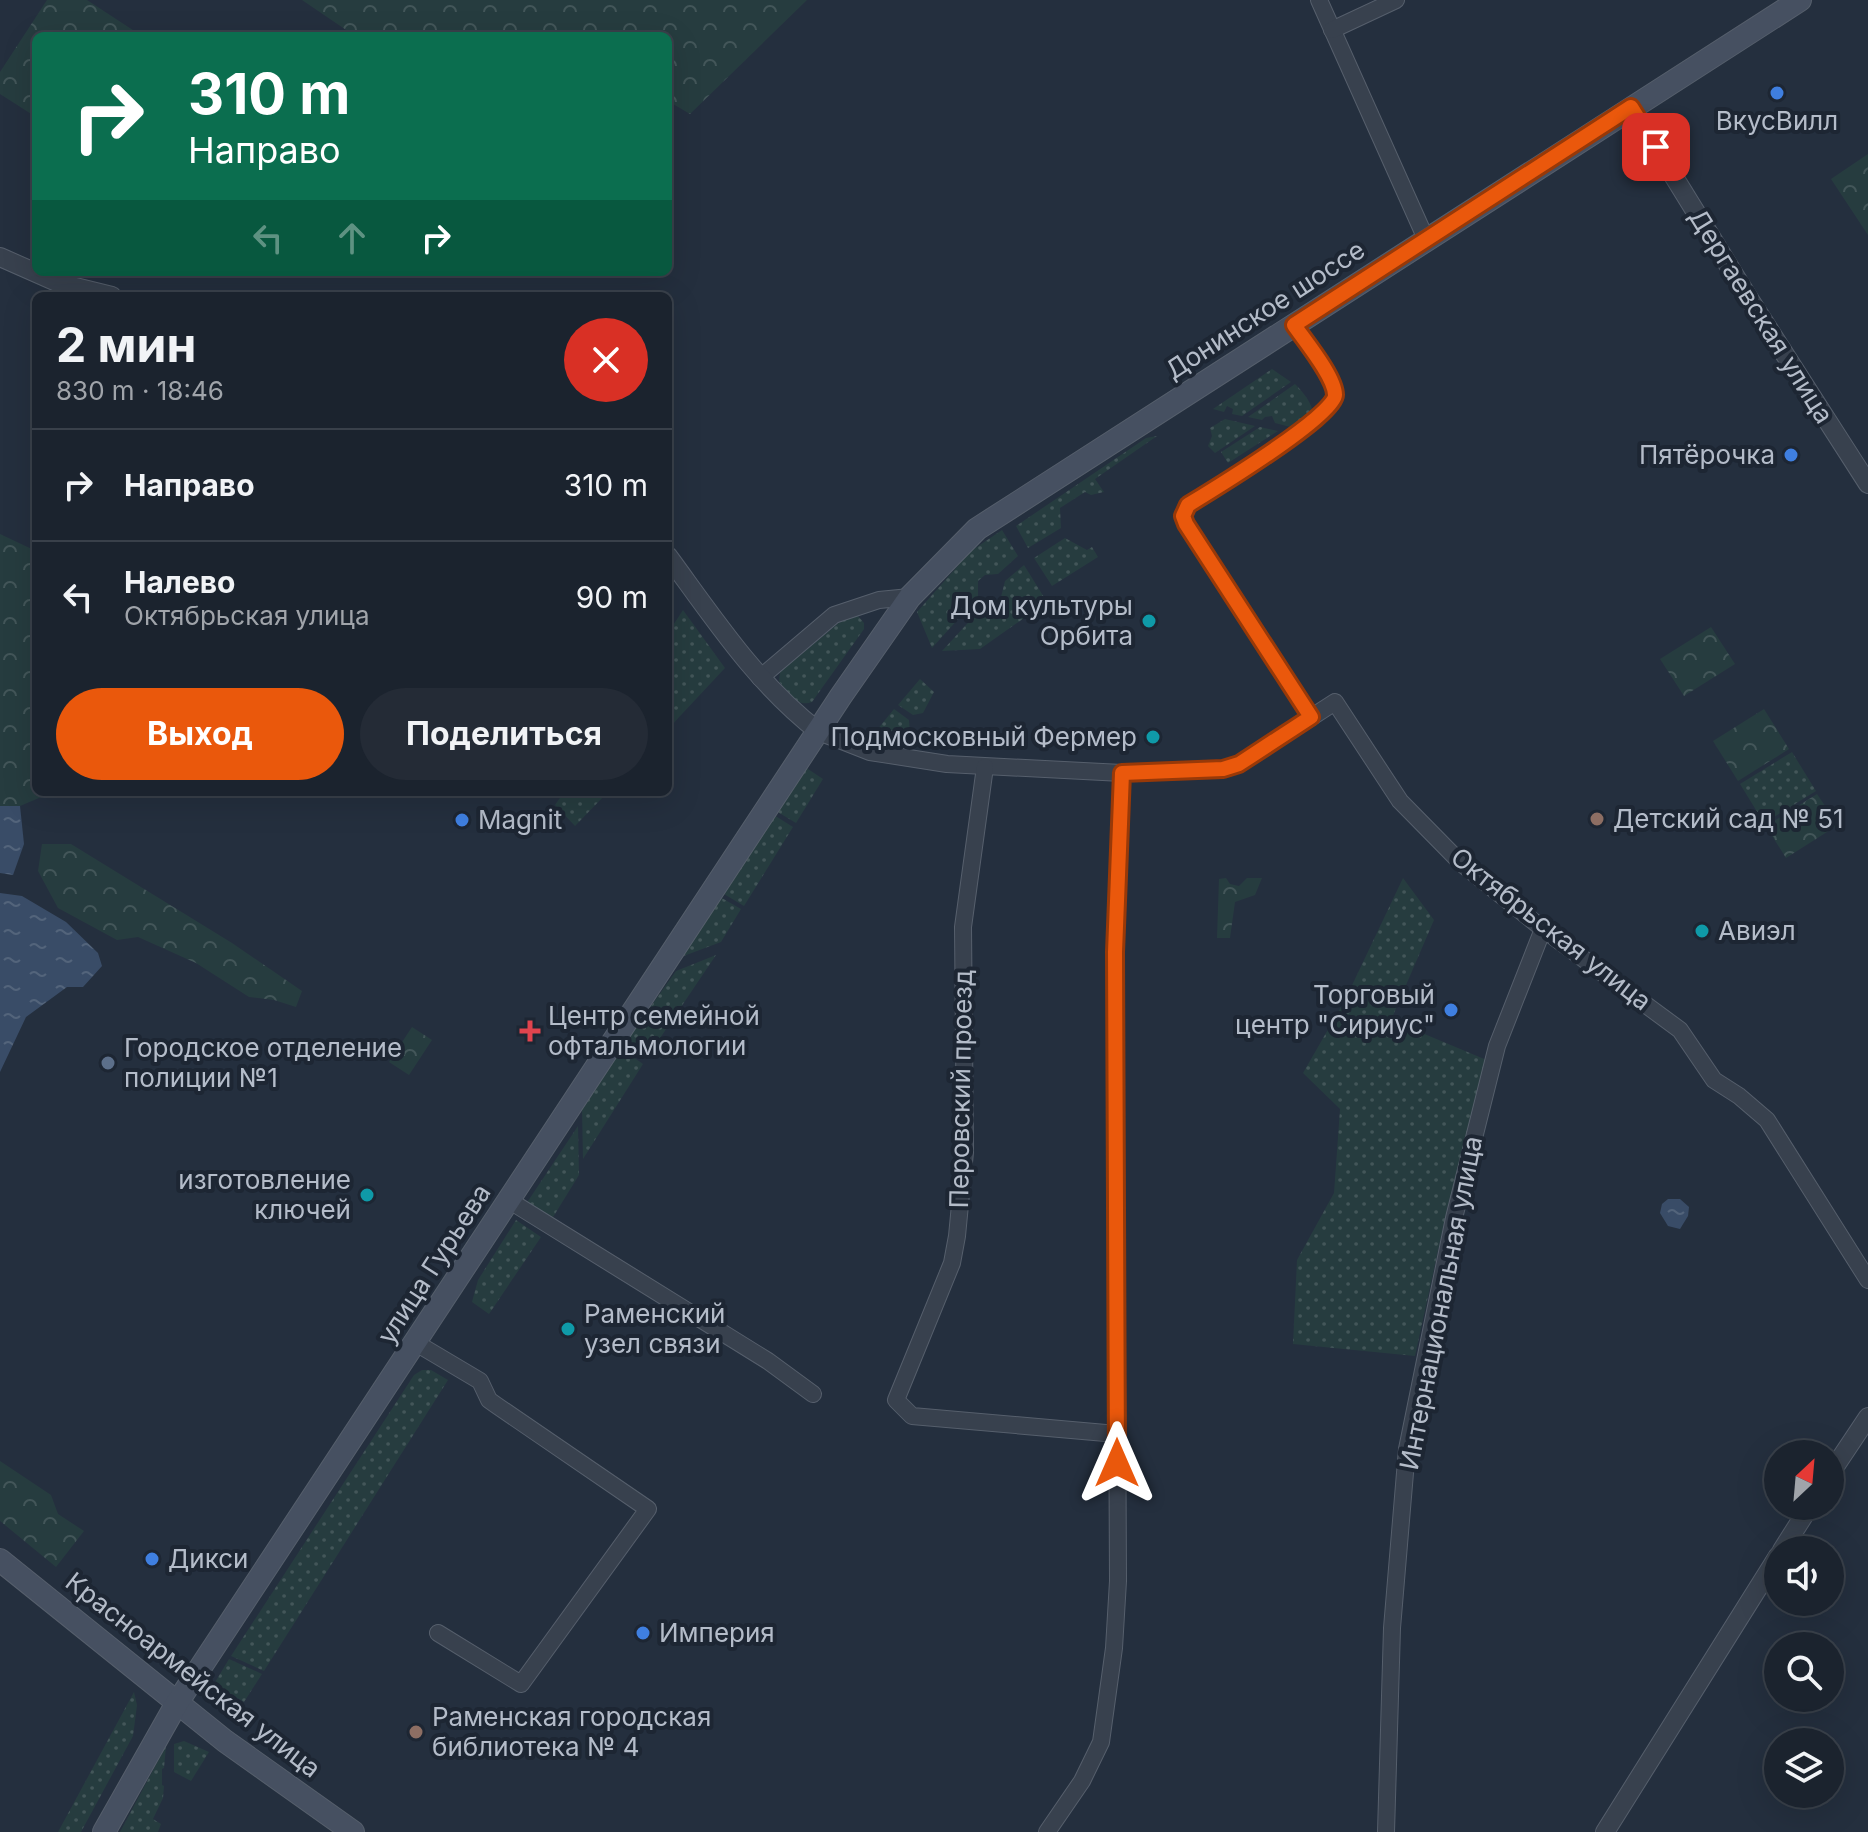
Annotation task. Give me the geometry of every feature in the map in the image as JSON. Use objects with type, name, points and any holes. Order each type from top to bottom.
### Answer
[{"type":"main road","name":"Донинское шоссе","points":[[819,732],[910,597],[977,529],[1794,1]]},
{"type":"main road","name":"улица Гурьева","points":[[104,1832],[177,1703],[819,732]]},
{"type":"main road","name":"Красноармейская улица","points":[[0,1560],[177,1703],[353,1832]]},
{"type":"street","points":[[1319,0],[1426,239]]},
{"type":"street","points":[[1332,30],[1396,0]]},
{"type":"street","name":"Дергаевская улица","points":[[1631,107],[1868,484]]},
{"type":"street","points":[[0,257],[32,271]]},
{"type":"street","points":[[43,276],[96,292]]},
{"type":"street","points":[[672,561],[743,659],[786,706],[819,732],[870,752],[985,767],[1122,773],[1223,769],[1239,764],[1311,717],[1183,516],[1188,505],[1299,432],[1330,408],[1336,398],[1334,385],[1294,325]]},
{"type":"street","points":[[760,678],[834,615],[879,600],[910,597]]},
{"type":"street","name":"Октябрьская улица","points":[[1311,717],[1335,702],[1400,801],[1461,863],[1543,929],[1680,1030],[1714,1080],[1767,1120],[1868,1280]]},
{"type":"street","name":"Перовский проезд","points":[[985,767],[963,927],[965,1152],[957,1236],[952,1263],[896,1400],[912,1416],[1117,1434]]},
{"type":"street","points":[[1047,1832],[1082,1781],[1101,1742],[1114,1648],[1118,1581],[1115,952],[1122,773]]},
{"type":"street","name":"Интернациональная улица","points":[[1386,1832],[1392,1628],[1407,1449],[1454,1218],[1497,1046],[1543,929]]},
{"type":"street","points":[[510,1201],[768,1361],[813,1394]]},
{"type":"street","points":[[416,1343],[480,1381],[489,1400],[648,1509],[521,1684],[438,1633]]},
{"type":"street","points":[[1844,1453],[1868,1417]]},
{"type":"street","points":[[1605,1832],[1764,1578]]},
{"type":"green space","points":[[47,0],[87,0],[136,32],[32,32],[32,114],[0,94],[0,72]]},
{"type":"green space","points":[[302,0],[807,0],[690,114],[672,103],[672,32],[349,32]]},
{"type":"green space","points":[[1868,154],[1868,235],[1831,179]]},
{"type":"green space","points":[[1272,369],[1291,382],[1242,416],[1232,414],[1233,409],[1227,406],[1224,412],[1213,409]]},
{"type":"green space","points":[[1295,384],[1308,399],[1314,417],[1298,429],[1275,423],[1272,416],[1262,420],[1248,417]]},
{"type":"green space","points":[[1225,419],[1255,426],[1215,453],[1208,446],[1212,436],[1210,428]]},
{"type":"green space","points":[[1260,427],[1278,431],[1228,463],[1221,452]]},
{"type":"green space","points":[[1157,436],[1095,479],[1104,492],[1091,495],[1085,492],[1060,508],[1061,528],[1028,548],[1016,526],[1146,438]]},
{"type":"green space","points":[[1002,530],[1018,556],[998,574],[985,575],[978,581],[978,597],[932,648],[917,612],[971,551]]},
{"type":"green space","points":[[0,534],[32,549],[32,796],[44,796],[20,806],[0,806]]},
{"type":"green space","points":[[1065,538],[1087,550],[1092,547],[1098,557],[1052,586],[1034,558]]},
{"type":"green space","points":[[1024,565],[1047,602],[980,649],[942,651],[988,601],[995,602],[1001,597],[1005,581]]},
{"type":"green space","points":[[683,610],[725,668],[672,725],[672,627]]},
{"type":"green space","points":[[847,616],[858,616],[864,623],[864,629],[812,702],[797,701],[779,681],[780,672]]},
{"type":"green space","points":[[1711,627],[1735,664],[1684,696],[1660,659]]},
{"type":"green space","points":[[920,679],[934,692],[923,713],[913,715],[898,705]]},
{"type":"green space","points":[[894,709],[909,720],[910,733],[901,749],[868,741]]},
{"type":"green space","points":[[1764,709],[1789,749],[1738,781],[1713,741]]},
{"type":"green space","points":[[1792,752],[1816,791],[1764,823],[1740,784]]},
{"type":"green space","points":[[805,767],[823,779],[796,823],[776,811]]},
{"type":"green space","points":[[1817,794],[1838,825],[1786,858],[1766,826]]},
{"type":"green space","points":[[561,796],[604,796],[575,826],[555,805]]},
{"type":"green space","points":[[774,815],[793,827],[744,906],[724,894]]},
{"type":"green space","points":[[42,844],[71,844],[232,943],[302,991],[296,1007],[249,997],[196,963],[138,937],[117,940],[58,908],[38,871]]},
{"type":"green space","points":[[1226,878],[1230,884],[1239,886],[1247,878],[1262,878],[1255,895],[1235,902],[1230,938],[1217,938],[1219,879]]},
{"type":"green space","points":[[1403,878],[1434,920],[1391,1020],[1489,1061],[1448,1205],[1415,1356],[1293,1344],[1297,1260],[1334,1193],[1340,1109],[1303,1073],[1345,1000]]},
{"type":"green space","points":[[720,897],[741,909],[721,942],[681,957]]},
{"type":"green space","points":[[716,955],[646,1059],[624,1044],[676,971]]},
{"type":"green space","points":[[412,1027],[432,1040],[409,1075],[389,1062]]},
{"type":"green space","points":[[622,1049],[643,1064],[583,1159],[582,1110]]},
{"type":"green space","points":[[578,1126],[579,1175],[550,1222],[526,1204]]},
{"type":"green space","points":[[516,1220],[541,1237],[489,1314],[472,1302],[478,1280]]},
{"type":"green space","points":[[422,1370],[431,1370],[448,1380],[264,1671],[231,1656],[414,1375]]},
{"type":"green space","points":[[0,1461],[51,1495],[58,1514],[84,1531],[56,1567],[0,1521]]},
{"type":"green space","points":[[229,1659],[262,1674],[244,1702],[214,1684]]},
{"type":"green space","points":[[134,1692],[137,1705],[133,1736],[81,1832],[58,1832]]},
{"type":"green space","points":[[184,1741],[209,1752],[191,1781],[174,1772],[174,1744]]},
{"type":"green space","points":[[166,1746],[162,1769],[163,1798],[153,1819],[161,1824],[158,1832],[120,1832]]},
{"type":"water","points":[[0,806],[20,806],[24,844],[13,875],[0,873]]},
{"type":"water","points":[[0,893],[22,896],[66,922],[98,953],[102,966],[83,987],[67,987],[26,1017],[0,1072]]},
{"type":"water","points":[[1668,1199],[1680,1199],[1689,1207],[1688,1216],[1680,1229],[1668,1226],[1660,1213],[1662,1204]]},
{"type":"place","name":"ВкусВилл","points":[[1777,93]]},
{"type":"place","name":"Пятёрочка","points":[[1791,455]]},
{"type":"place","name":"Дом культуры Орбита","points":[[1149,621]]},
{"type":"place","name":"Подмосковный Фермер","points":[[1153,737]]},
{"type":"place","name":"Детский сад № 51","points":[[1597,819]]},
{"type":"place","name":"Magnit","points":[[462,820]]},
{"type":"place","name":"Авиэл","points":[[1702,931]]},
{"type":"place","name":"Торговый центр \"Сириус\"","points":[[1451,1010]]},
{"type":"place","name":"Центр семейной офтальмологии","points":[[530,1031]]},
{"type":"place","name":"Городское отделение полиции №1","points":[[108,1063]]},
{"type":"place","name":"изготовление ключей","points":[[367,1195]]},
{"type":"place","name":"Раменский узел связи","points":[[568,1329]]},
{"type":"place","name":"Дикси","points":[[152,1559]]},
{"type":"place","name":"Империя","points":[[643,1633]]},
{"type":"place","name":"Раменская городская библиотека № 4","points":[[416,1732]]},
{"type":"route","points":[[1117,1463],[1115,952],[1122,773],[1223,769],[1239,764],[1311,717],[1183,516],[1188,505],[1299,432],[1330,408],[1336,398],[1334,385],[1294,325],[1631,107],[1656,147]]}]
